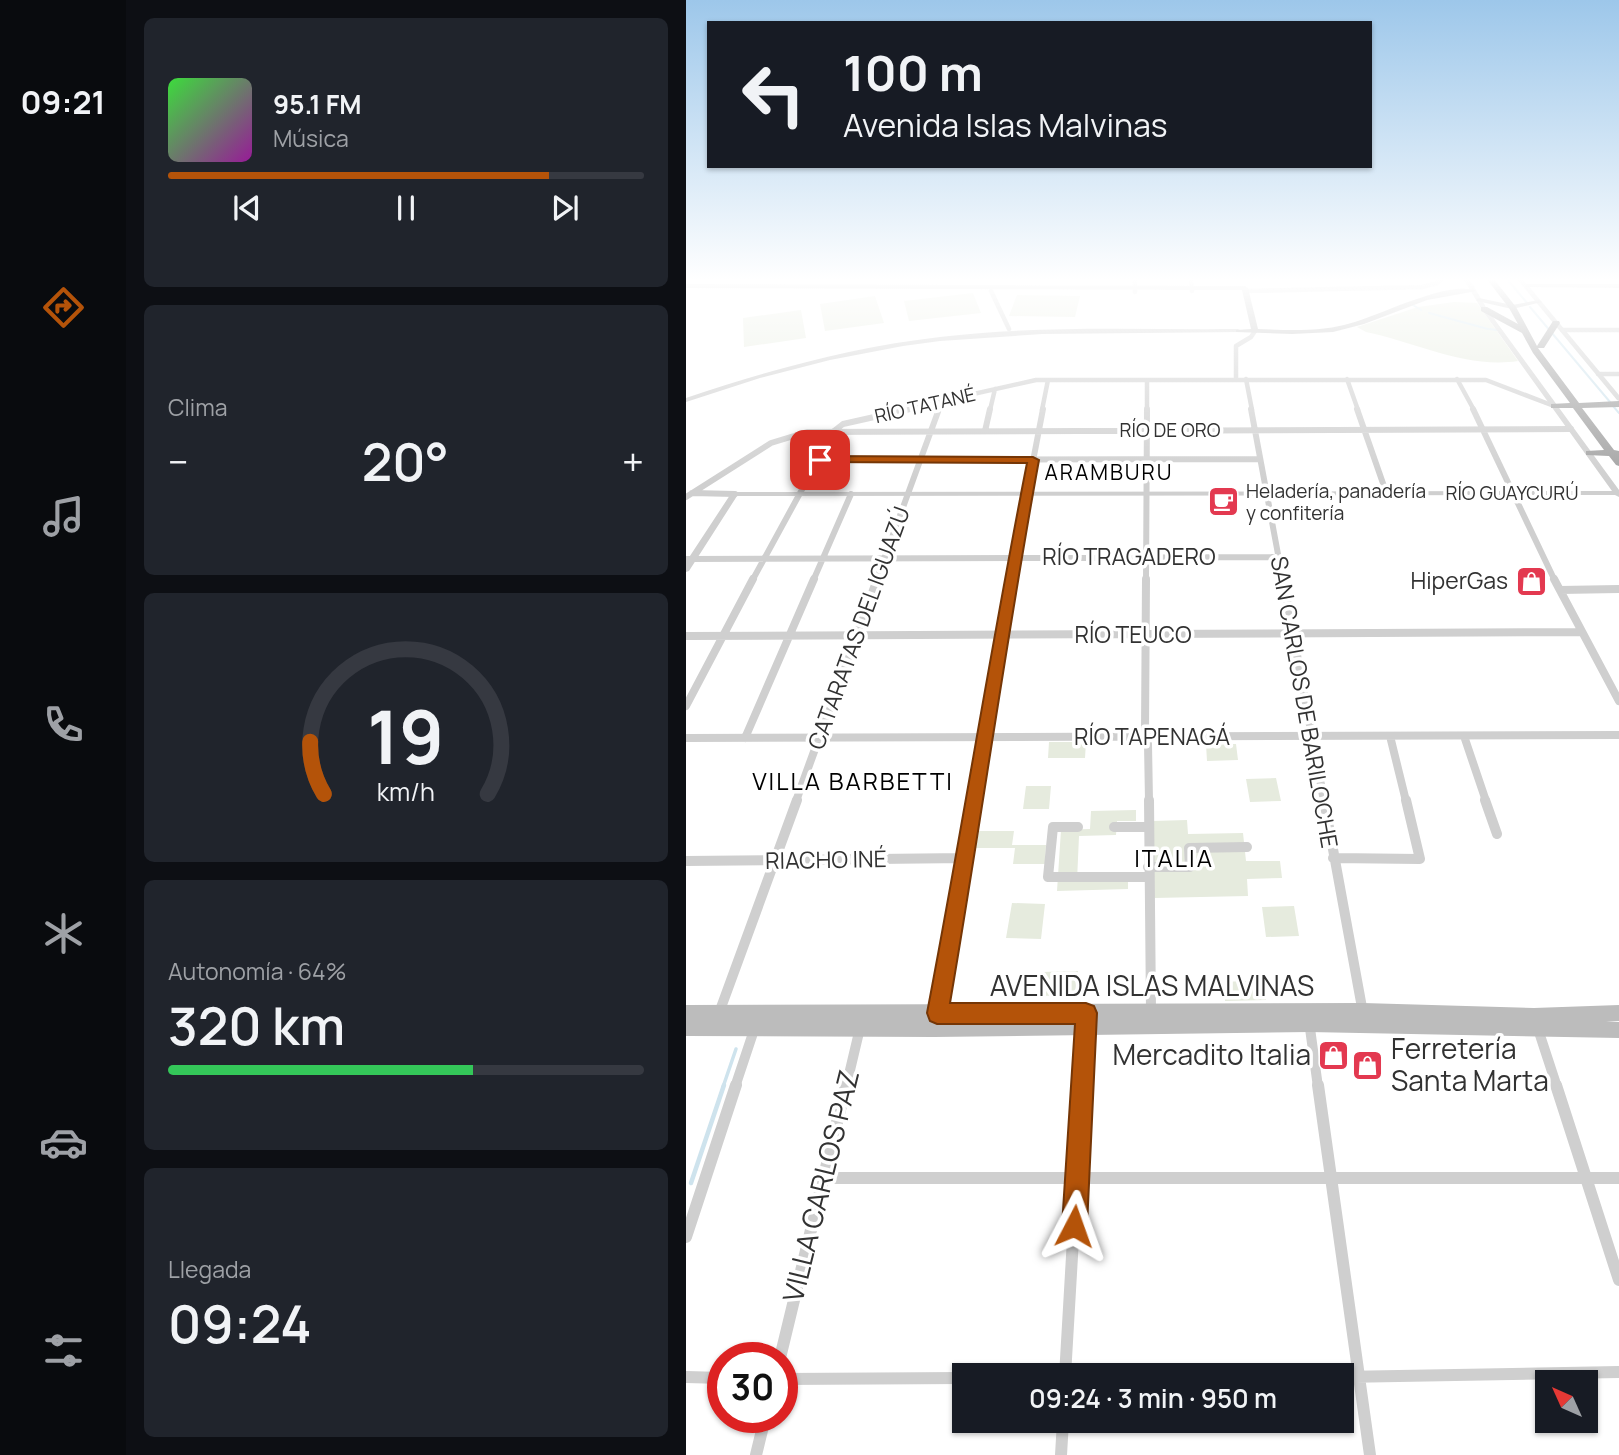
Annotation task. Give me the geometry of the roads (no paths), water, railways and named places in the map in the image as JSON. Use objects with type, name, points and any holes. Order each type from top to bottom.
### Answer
[{"type":"highway","points":[[1535,346],[1616,453],[1619,463]]},
{"type":"highway","points":[[1541,346],[1581,405]]},
{"type":"highway","points":[[1554,406],[1619,402]]},
{"type":"highway","points":[[1590,453],[1616,453]]},
{"type":"main road","name":"AVENIDA ISLAS MALVINAS","points":[[1086,1020],[1151,1012],[1309,1018]]},
{"type":"main road","name":"AVENIDA ISLAS MALVINAS","points":[[686,1013],[719,1013],[757,1021]]},
{"type":"main road","name":"AVENIDA ISLAS MALVINAS","points":[[1536,1023],[1619,1013]]},
{"type":"main road","name":"AVENIDA ISLAS MALVINAS","points":[[686,1028],[757,1021],[1365,1018],[1536,1023],[1619,1030]]},
{"type":"street","points":[[686,398],[765,370],[877,346]]},
{"type":"street","points":[[686,398],[800,365],[895,346]]},
{"type":"street","points":[[1236,346],[1236,379]]},
{"type":"street","points":[[1511,346],[1618,494]]},
{"type":"street","points":[[1571,346],[1598,374],[1619,402]]},
{"type":"street","points":[[1598,374],[1619,374]]},
{"type":"street","name":"SAN CARLOS DE BARILOCHE","points":[[1246,379],[1265,492],[1314,736],[1333,859],[1365,1018]]},
{"type":"street","points":[[1347,379],[1386,492]]},
{"type":"street","points":[[1457,379],[1511,493],[1619,701]]},
{"type":"street","points":[[936,1021],[966,858],[1000,635],[1017,557],[1048,380]]},
{"type":"street","name":"RÍO TATANÉ","points":[[835,429],[942,401],[1048,380],[1486,380],[1554,406]]},
{"type":"street","points":[[1147,380],[1146,736],[1151,1012]]},
{"type":"street","points":[[985,430],[995,389]]},
{"type":"street","name":"CATARATAS DEL IGUAZÚ","points":[[719,1013],[942,401]]},
{"type":"street","points":[[686,706],[721,636],[835,429]]},
{"type":"street","name":"RÍO DE ORO","points":[[689,495],[771,443],[807,432],[835,429],[1571,429]]},
{"type":"street","points":[[820,460],[1260,459]]},
{"type":"street","name":"RÍO GUAYCURÚ","points":[[689,495],[1148,492],[1618,494]]},
{"type":"street","points":[[686,569],[689,559],[735,494]]},
{"type":"street","points":[[745,738],[851,494]]},
{"type":"street","name":"RÍO TRAGADERO","points":[[689,559],[1278,557]]},
{"type":"street","points":[[1560,590],[1619,589]]},
{"type":"street","name":"RÍO TEUCO","points":[[686,636],[1581,632]]},
{"type":"street","name":"RÍO TAPENAGÁ","points":[[686,738],[1619,735]]},
{"type":"street","points":[[1333,859],[1420,859],[1390,736]]},
{"type":"street","points":[[1464,736],[1497,834]]},
{"type":"street","points":[[1079,827],[1053,827],[1048,877],[1190,867],[1189,848],[1247,847]]},
{"type":"street","points":[[1114,827],[1148,827]]},
{"type":"street","name":"RIACHO INÉ","points":[[686,861],[966,858]]},
{"type":"street","points":[[1309,1018],[1370,1455]]},
{"type":"street","points":[[1066,1363],[1086,1020]]},
{"type":"street","points":[[686,1237],[757,1021]]},
{"type":"street","name":"VILLA CARLOS PAZ","points":[[783,1342],[861,1021]]},
{"type":"street","points":[[1536,1023],[1619,1280]]},
{"type":"street","points":[[823,1178],[1619,1178]]},
{"type":"street","points":[[1354,1377],[1619,1373]]},
{"type":"street","points":[[686,1377],[707,1378]]},
{"type":"street","points":[[798,1379],[952,1378]]},
{"type":"street","points":[[756,1455],[761,1433]]},
{"type":"street","points":[[1061,1455],[1062,1433]]},
{"type":"waterway","points":[[1563,346],[1610,402]]},
{"type":"waterway","points":[[1613,406],[1619,413]]},
{"type":"waterway","points":[[723,1087],[736,1049]]},
{"type":"waterway","points":[[691,1183],[724,1085]]},
{"type":"place","name":"Heladería, panadería y confitería","points":[[1223,502]]},
{"type":"place","name":"HiperGas","points":[[1531,581]]},
{"type":"place","name":"Mercadito Italia","points":[[1334,1055]]},
{"type":"place","name":"Ferretería Santa Marta","points":[[1368,1065]]},
{"type":"district","name":"ARAMBURU","points":[[1109,473]]},
{"type":"district","name":"VILLA BARBETTI","points":[[853,782]]},
{"type":"district","name":"ITALIA","points":[[1174,859]]}]
